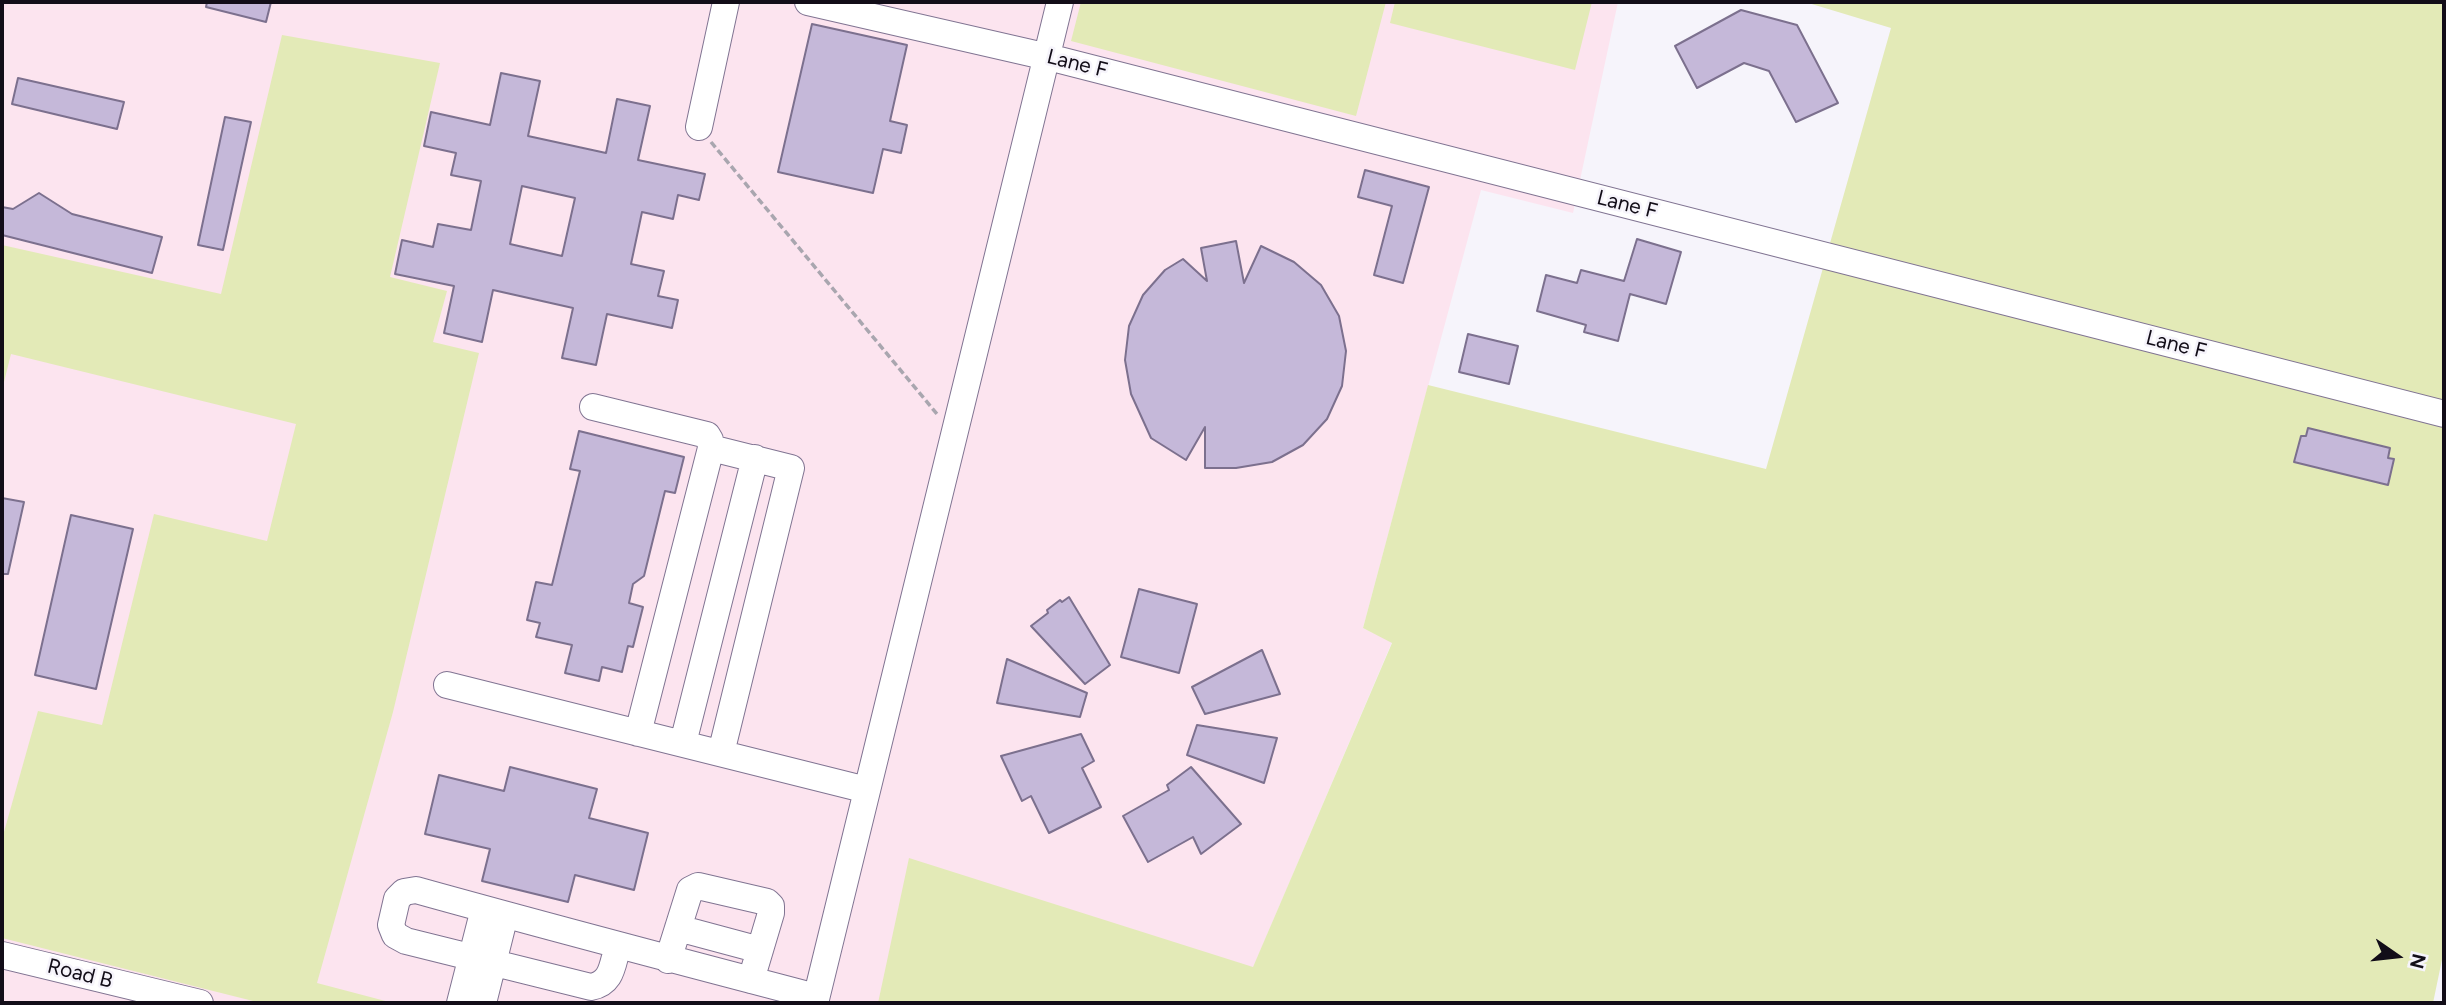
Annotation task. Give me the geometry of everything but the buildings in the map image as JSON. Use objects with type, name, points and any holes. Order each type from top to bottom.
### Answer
[{"type":"street","points":[[699,127],[726,2]]},
{"type":"street","name":"Lane F","points":[[808,2],[1048,57],[2444,414]]},
{"type":"street","points":[[618,946],[608,980],[601,985],[591,986],[406,941],[395,935],[391,925],[397,899],[404,892],[416,890],[816,1000],[1060,2]]},
{"type":"street","points":[[593,407],[706,435],[710,440],[711,448],[638,733]]},
{"type":"street","points":[[711,448],[791,468],[720,752]]},
{"type":"street","points":[[682,743],[755,458]]},
{"type":"street","points":[[664,632],[708,642]]},
{"type":"street","points":[[447,685],[867,790]]},
{"type":"street","points":[[668,960],[690,890],[694,887],[767,902],[771,905],[771,913],[751,980]]},
{"type":"street","points":[[460,1003],[482,961],[495,912]]},
{"type":"street","points":[[678,928],[760,950]]},
{"type":"street","name":"Road B","points":[[2,955],[200,1003]]},
{"type":"street","points":[[482,961],[483,1003]]},
{"type":"path","points":[[699,127],[955,435]]},
{"type":"shaded area","points":[[2,2],[1618,2],[1573,213],[1481,190],[1363,628],[1392,642],[1238,1003],[2,1003]]},
{"type":"green space","points":[[1081,2],[1386,2],[1356,116],[1071,41]]},
{"type":"green space","points":[[1395,2],[1592,2],[1575,70],[1390,23]]},
{"type":"green space","points":[[1805,2],[2444,2],[2444,950],[2433,1003],[878,1003],[909,858],[1253,967],[1392,643],[1363,628],[1428,385],[1766,469],[1891,28]]},
{"type":"green space","points":[[282,35],[440,63],[390,277],[447,291],[433,342],[479,353],[393,712],[317,983],[393,1003],[261,1003],[2,938],[2,839],[38,711],[102,725],[154,514],[267,541],[296,424],[11,354],[2,390],[2,245],[221,294]]}]
